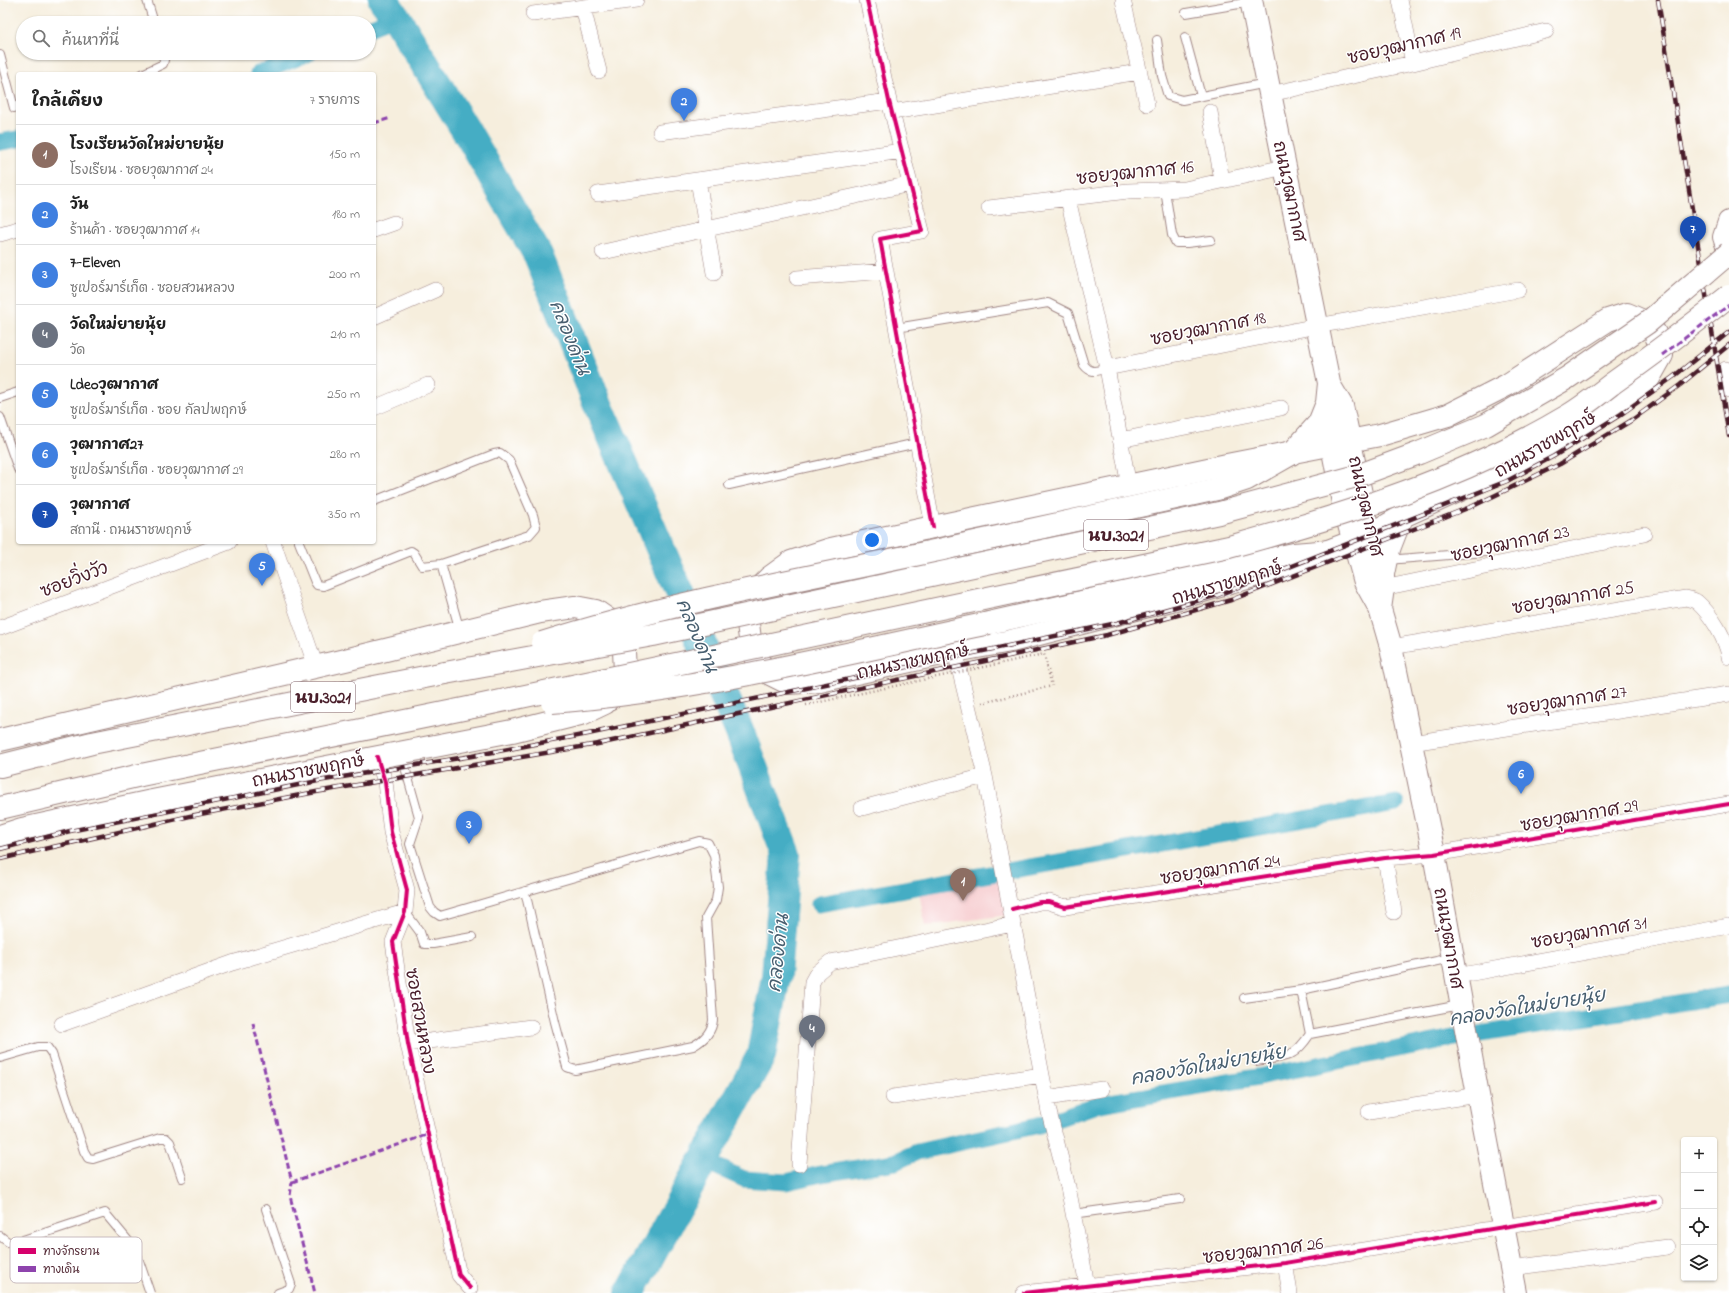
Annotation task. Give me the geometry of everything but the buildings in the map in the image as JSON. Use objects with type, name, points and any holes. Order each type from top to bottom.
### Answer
[{"type":"main road","name":"ถนนวุฒากาศ","points":[[1251,1],[1333,398],[1341,442],[1343,503],[1362,538],[1379,583],[1434,854],[1516,1293]]},
{"type":"main road","name":"นบ.3021","points":[[0,766],[92,743],[200,721],[445,673],[653,635],[1203,517],[1357,476],[1419,453],[1486,424],[1567,378],[1647,323],[1729,253],[1724,237],[1729,222]]},
{"type":"main road","name":"ถนนราชพฤกษ์","points":[[0,808],[66,791],[473,707],[1229,547],[1311,524],[1374,503],[1474,464],[1569,415],[1662,349],[1729,296]]},
{"type":"main road","name":"ถนนราชพฤกษ์","points":[[1627,314],[1648,323],[1658,336],[1662,355],[1649,378],[1569,434],[1522,462],[1403,516],[1362,538],[1331,551],[1254,577],[1183,597],[1011,641],[955,651],[820,682],[788,683],[768,673],[757,660],[750,640],[747,616],[754,594],[769,578],[791,562],[831,549],[1227,465],[1291,454],[1341,442],[1380,435],[1448,415],[1507,385],[1608,320],[1627,314]]},
{"type":"main road","points":[[445,673],[637,616],[1217,489],[1247,479],[1291,454],[1319,423],[1333,398],[1366,430],[1380,435]]},
{"type":"main road","points":[[473,707],[589,699],[706,682],[988,623],[1294,554],[1331,551],[1379,583],[1395,531],[1403,516]]},
{"type":"main road","name":"ถนนราชพฤกษ์","points":[[0,740],[316,667],[540,612],[576,607],[596,611],[609,620],[623,644],[625,672],[620,684],[605,703],[584,713],[512,731],[147,802],[22,829],[0,836]]},
{"type":"street","points":[[533,14],[636,0]]},
{"type":"street","points":[[867,0],[890,106],[922,231],[880,239],[933,527]]},
{"type":"street","points":[[1122,0],[1147,104]]},
{"type":"street","points":[[1400,0],[1413,63]]},
{"type":"street","points":[[583,8],[599,71]]},
{"type":"street","name":"ซอยวุฒากาศ 19","points":[[1269,88],[1413,63],[1546,31]]},
{"type":"street","points":[[660,132],[890,106],[1140,72]]},
{"type":"street","points":[[1210,112],[1222,180]]},
{"type":"street","points":[[598,194],[902,151]]},
{"type":"street","name":"ซอยวุฒากาศ 16","points":[[989,208],[1128,192],[1185,189],[1285,167]]},
{"type":"street","points":[[698,180],[714,273]]},
{"type":"street","points":[[603,252],[910,184]]},
{"type":"street","points":[[1068,199],[1107,368],[1129,486]]},
{"type":"street","points":[[376,229],[394,223]]},
{"type":"street","points":[[0,234],[16,229]]},
{"type":"street","points":[[797,278],[886,271]]},
{"type":"street","points":[[376,317],[435,290]]},
{"type":"street","name":"ซอยวุฒากาศ 18","points":[[1107,368],[1317,326],[1518,290]]},
{"type":"street","points":[[1726,369],[1729,390]]},
{"type":"street","points":[[376,407],[428,385]]},
{"type":"street","points":[[1120,440],[1281,408]]},
{"type":"street","name":"ซอยวุฒากาศ 23","points":[[1379,583],[1644,534]]},
{"type":"street","name":"ซอยวิ่งวัว","points":[[0,628],[224,544]]},
{"type":"street","points":[[274,544],[316,667]]},
{"type":"street","name":"ซอยวุฒากาศ 25","points":[[1391,647],[1686,598],[1696,601],[1704,610],[1721,634],[1728,650],[1729,657]]},
{"type":"street","points":[[955,651],[985,776],[1048,1105],[1073,1214],[1097,1287]]},
{"type":"street","name":"ซอยวุฒากาศ 27","points":[[1411,743],[1729,694]]},
{"type":"street","name":"ซอยสวนหลวง","points":[[378,757],[385,782],[391,832],[407,890],[405,912],[393,942],[408,1044],[459,1275],[470,1288]]},
{"type":"street","points":[[862,808],[985,776]]},
{"type":"street","name":"ซอยวุฒากาศ 29","points":[[1434,854],[1729,804]]},
{"type":"street","name":"ซอยวุฒากาศ 24","points":[[799,1164],[812,982],[817,973],[830,962],[1012,916],[1040,902],[1049,902],[1065,907],[1385,858],[1434,854]]},
{"type":"street","points":[[1385,858],[1394,912]]},
{"type":"street","points":[[62,1024],[232,963],[405,912]]},
{"type":"street","name":"ซอยวุฒากาศ 31","points":[[1454,967],[1729,926]]},
{"type":"street","points":[[408,1044],[531,1026]]},
{"type":"street","points":[[893,1098],[1042,1075]]},
{"type":"street","points":[[1048,1105],[1102,1089]]},
{"type":"street","points":[[1369,1112],[1478,1095]]},
{"type":"street","name":"ซอยวุฒากาศ 26","points":[[1031,1292],[1097,1287],[1285,1263],[1505,1228],[1655,1202]]},
{"type":"street","points":[[1512,1268],[1667,1247]]},
{"type":"street","points":[[1285,1263],[1290,1293]]},
{"type":"lane","points":[[147,0],[152,16]]},
{"type":"lane","points":[[1186,13],[1251,1]]},
{"type":"lane","points":[[1185,37],[1201,96]]},
{"type":"lane","points":[[1157,40],[1162,76],[1168,96],[1182,100],[1201,96],[1269,88]]},
{"type":"lane","points":[[0,55],[14,108]]},
{"type":"lane","points":[[146,72],[163,64],[164,60]]},
{"type":"lane","points":[[1165,190],[1172,235],[1176,243],[1211,240]]},
{"type":"lane","points":[[896,328],[1048,303],[1068,313],[1084,366],[1093,372],[1107,368]]},
{"type":"lane","points":[[0,398],[16,393]]},
{"type":"lane","points":[[0,417],[16,463]]},
{"type":"lane","points":[[729,485],[917,443]]},
{"type":"lane","points":[[300,544],[316,582],[320,586],[411,551],[414,552],[422,566],[432,566],[528,535],[535,529],[533,515],[506,456],[500,453],[494,454],[376,500]]},
{"type":"lane","points":[[1379,583],[1486,552]]},
{"type":"lane","points":[[441,564],[460,632]]},
{"type":"lane","points":[[401,752],[419,817],[410,844],[430,907],[440,916],[699,841],[708,843],[714,855],[718,887],[716,900],[706,918],[713,1020],[712,1028],[707,1036],[693,1046],[575,1070],[567,1068],[525,892]]},
{"type":"lane","points":[[405,912],[420,932],[424,944],[433,944],[472,937]]},
{"type":"lane","points":[[1244,998],[1454,967]]},
{"type":"lane","points":[[1301,990],[1310,1034]]},
{"type":"lane","points":[[1256,1062],[1295,1053],[1310,1034],[1461,1004]]},
{"type":"lane","points":[[1,1055],[38,1047],[47,1047],[52,1054],[84,1151],[88,1158],[93,1159],[163,1138],[170,1142],[182,1178]]},
{"type":"lane","points":[[1073,1214],[1180,1199]]},
{"type":"lane","points":[[266,1209],[291,1284],[289,1289],[278,1293]]},
{"type":"lane","points":[[32,1237],[105,1213],[125,1237]]},
{"type":"lane","points":[[0,1236],[10,1242]]},
{"type":"lane","points":[[142,1270],[150,1293]]},
{"type":"path","points":[[806,705],[1044,654],[1052,686],[984,702]]},
{"type":"shaded area","points":[[1002,873],[1008,915],[925,926],[918,886]]},
{"type":"waterway","name":"คลองด่าน","points":[[383,0],[396,17],[471,139],[538,255],[599,407],[739,730],[786,854],[776,976],[761,1056],[630,1293]]},
{"type":"waterway","points":[[376,25],[396,17]]},
{"type":"waterway","points":[[263,72],[292,60]]},
{"type":"waterway","points":[[0,142],[16,139]]},
{"type":"waterway","points":[[819,904],[1396,803]]},
{"type":"waterway","name":"คลองวัดใหม่ยายนุ้ย","points":[[704,1161],[744,1179],[786,1182],[821,1174],[895,1162],[917,1152],[1039,1125],[1099,1104],[1258,1077],[1448,1039],[1729,995]]},
{"type":"railway","points":[[1658,0],[1729,436]]},
{"type":"railway","points":[[0,849],[70,831],[318,781],[472,756],[588,734],[1117,623],[1218,595],[1507,481],[1554,456],[1620,415],[1673,377],[1729,332]]},
{"type":"railway","points":[[0,859],[190,816],[316,792],[598,744],[1107,635],[1231,600],[1473,506],[1560,464],[1632,420],[1680,385],[1729,345]]},
{"type":"marked path","points":[[376,122],[391,118]]},
{"type":"marked path","points":[[1662,355],[1729,305]]},
{"type":"marked path","points":[[253,1023],[292,1182],[290,1196],[315,1293]]},
{"type":"marked path","points":[[292,1182],[429,1134]]},
{"type":"cycle path","points":[[867,0],[889,101],[922,231],[880,239],[933,527]]},
{"type":"cycle path","points":[[377,757],[385,782],[391,832],[407,890],[405,912],[393,942],[408,1044],[459,1275],[470,1288]]},
{"type":"cycle path","points":[[1012,909],[1040,902],[1049,902],[1065,907],[1385,858],[1434,854],[1729,804]]},
{"type":"cycle path","points":[[1024,1293],[1285,1263],[1655,1202]]},
{"type":"place","name":"วัน","points":[[684,121]]},
{"type":"place","name":"วุฒากาศ","points":[[1693,249]]},
{"type":"place","name":"Ldeoวุฒากาศ","points":[[262,586]]},
{"type":"place","name":"วุฒากาศ27","points":[[1521,794]]},
{"type":"place","name":"7-Eleven","points":[[469,844]]},
{"type":"place","name":"โรงเรียนวัดใหม่ยายนุ้ย","points":[[963,901]]},
{"type":"place","name":"วัดใหม่ยายนุ้ย","points":[[812,1048]]}]
